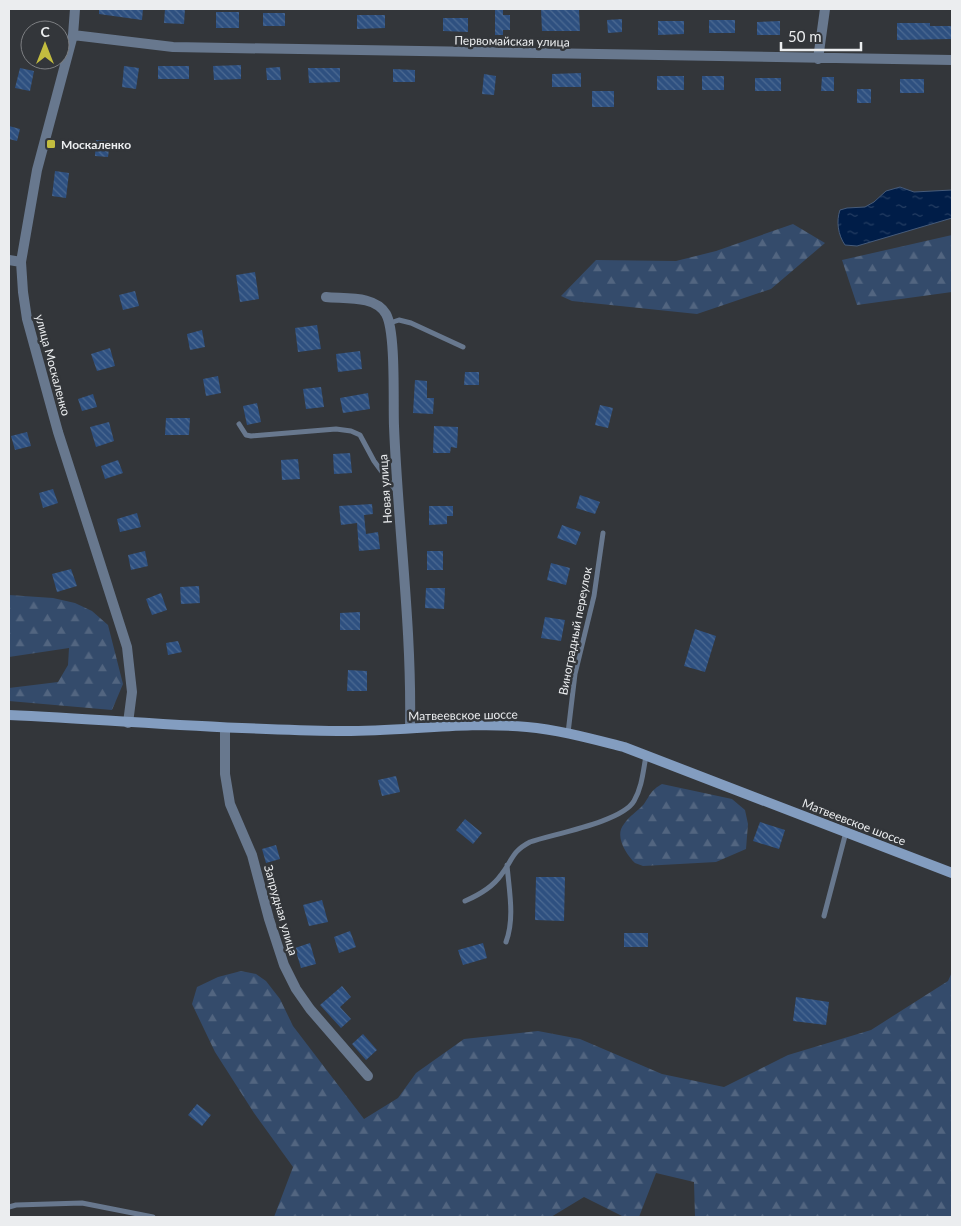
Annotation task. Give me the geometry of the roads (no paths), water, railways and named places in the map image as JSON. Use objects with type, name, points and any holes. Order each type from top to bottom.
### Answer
[{"type":"main road","name":"Матвеевское шоссе","points":[[9,715],[225,728],[340,731],[476,726],[527,727],[624,747],[952,873]]},
{"type":"street","name":"улица Москаленко","points":[[75,9],[73,35],[37,170],[20,262],[26,310],[58,432],[127,647],[132,692],[128,723]]},
{"type":"street","points":[[818,59],[824,9]]},
{"type":"street","name":"Первомайская улица","points":[[73,35],[173,47],[952,60]]},
{"type":"street","points":[[9,260],[20,262]]},
{"type":"street","points":[[326,297],[366,300],[378,305],[385,313],[389,323]]},
{"type":"street","name":"Новая улица","points":[[389,323],[398,493],[411,678],[410,728]]},
{"type":"street","name":"Запрудная улица","points":[[225,728],[225,774],[230,804],[252,854],[269,919],[284,965],[296,989],[310,1009],[368,1076]]},
{"type":"lane","points":[[389,323],[399,320],[411,323],[463,347]]},
{"type":"lane","points":[[239,424],[246,435],[251,436],[336,429],[351,431],[360,435],[374,461],[398,493]]},
{"type":"lane","name":"Виноградный переулок","points":[[568,734],[575,674],[594,596],[603,533]]},
{"type":"lane","points":[[465,901],[483,892],[495,883],[510,858],[520,847],[530,842],[609,819],[624,811],[633,803],[640,786],[646,756]]},
{"type":"lane","points":[[824,916],[846,832]]},
{"type":"lane","points":[[506,942],[511,920],[507,865]]},
{"type":"lane","points":[[9,1207],[16,1205],[82,1203],[153,1217]]},
{"type":"water","points":[[900,187],[914,192],[952,190],[952,218],[857,246],[845,245],[838,228],[840,210],[865,207],[886,191]]},
{"type":"place","name":"Москаленко","points":[[51,144]]}]
